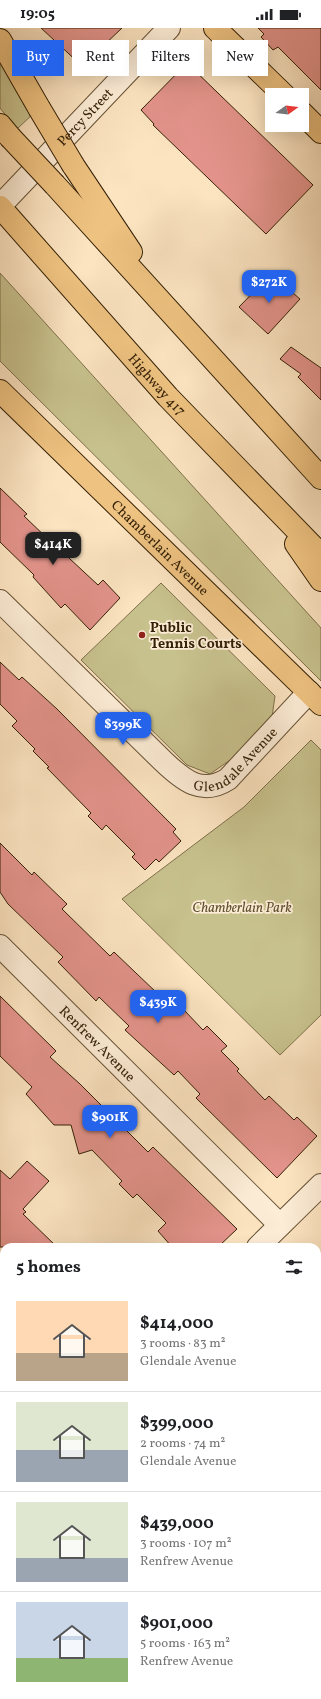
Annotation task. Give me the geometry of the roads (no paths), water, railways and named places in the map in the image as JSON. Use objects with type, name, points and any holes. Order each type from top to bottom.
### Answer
[{"type":"main road","points":[[215,28],[277,88]]},
{"type":"main road","points":[[0,40],[74,165],[167,307]]},
{"type":"main road","points":[[309,120],[321,132]]},
{"type":"main road","points":[[5,131],[167,307],[298,455],[321,478]]},
{"type":"main road","name":"Highway 417","points":[[0,206],[15,226],[168,397],[321,555]]},
{"type":"main road","name":"Chamberlain Avenue","points":[[0,391],[315,698]]},
{"type":"main road","points":[[260,492],[321,580]]},
{"type":"street","name":"Percy Street","points":[[0,206],[170,28]]},
{"type":"street","name":"Glendale Avenue","points":[[0,601],[164,762],[192,784],[211,786],[222,783],[228,779],[315,698]]},
{"type":"street","name":"Renfrew Avenue","points":[[0,946],[280,1224]]},
{"type":"street","points":[[262,1243],[321,1185]]},
{"type":"place","name":"Public Tennis Courts","points":[[142,635]]},
{"type":"park label","name":"Chamberlain Park","points":[[242,907]]}]
